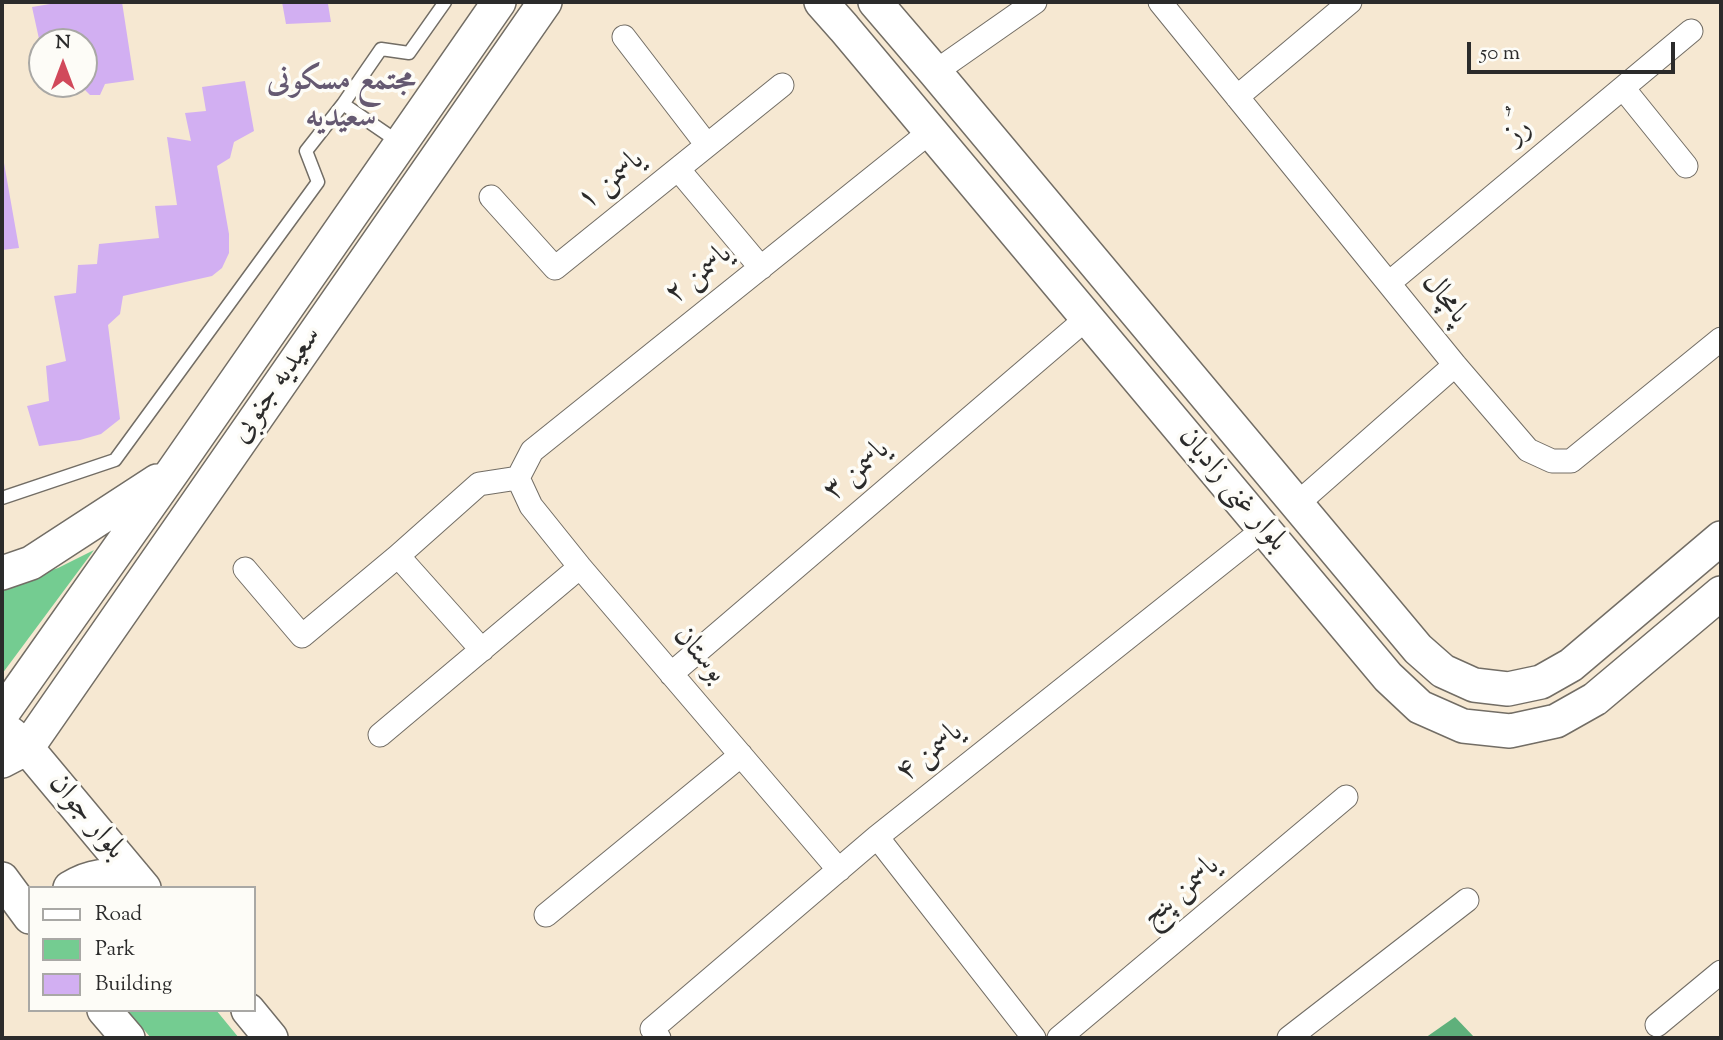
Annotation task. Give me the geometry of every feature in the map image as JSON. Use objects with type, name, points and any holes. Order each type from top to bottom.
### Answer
[{"type":"street","name":"سعیدیه جنوبی","points":[[2,713],[499,2]]},
{"type":"street","name":"سعیدیه جنوبی","points":[[14,755],[545,2]]},
{"type":"street","name":"بلوار غنی زادیان","points":[[821,2],[1388,677],[1420,707],[1463,726],[1510,731],[1556,721],[1595,699],[1721,593]]},
{"type":"street","name":"بلوار غنی زادیان","points":[[875,2],[1418,649],[1443,671],[1474,685],[1508,689],[1541,682],[1571,665],[1721,538]]},
{"type":"street","points":[[935,72],[1035,2]]},
{"type":"street","name":"پامچال","points":[[1160,2],[1455,365],[1528,450],[1552,461],[1572,461],[1721,339]]},
{"type":"street","points":[[1237,97],[1350,2]]},
{"type":"street","name":"رُز","points":[[1389,283],[1691,31]]},
{"type":"street","points":[[624,37],[707,145]]},
{"type":"street","name":"یاسمن ۱","points":[[491,197],[555,268],[782,85]]},
{"type":"street","points":[[1623,88],[1686,166]]},
{"type":"street","name":"یاسمن ۲","points":[[518,478],[532,451],[931,131]]},
{"type":"street","points":[[678,169],[761,268]]},
{"type":"street","name":"یاسمن ۳","points":[[671,674],[1087,318]]},
{"type":"street","points":[[1264,529],[1297,504],[1455,365]]},
{"type":"street","points":[[2,573],[40,557],[174,470]]},
{"type":"street","points":[[245,569],[302,636],[479,484],[518,478]]},
{"type":"street","name":"بوستان","points":[[518,478],[531,506],[580,567],[839,870]]},
{"type":"street","name":"یاسمن ۴","points":[[659,1038],[652,1029],[877,837],[1264,529]]},
{"type":"street","points":[[398,556],[482,650]]},
{"type":"street","points":[[380,735],[580,567]]},
{"type":"street","name":"بلوار جوان","points":[[2,725],[14,755],[139,882]]},
{"type":"street","points":[[546,915],[741,755]]},
{"type":"street","name":"یاسمن پنج","points":[[1059,1038],[1346,797]]},
{"type":"street","points":[[877,837],[1034,1038]]},
{"type":"street","points":[[74,886],[91,877],[109,875],[139,882]]},
{"type":"street","points":[[2,879],[28,915]]},
{"type":"street","points":[[1289,1038],[1467,900]]},
{"type":"street","points":[[1657,1025],[1721,972]]},
{"type":"street","points":[[106,1012],[128,1038]]},
{"type":"street","points":[[250,1012],[271,1038]]},
{"type":"lane","points":[[2,498],[115,460],[318,182],[306,151],[381,49],[409,53],[445,2]]},
{"type":"lane","points":[[343,104],[400,143]]},
{"type":"green space","points":[[94,550],[2,674],[2,586],[58,568]]},
{"type":"green space","points":[[129,1012],[218,1012],[239,1038],[151,1038]]},
{"type":"green space","points":[[1455,1017],[1475,1038],[1425,1038]]},
{"type":"building","points":[[62,2],[122,2],[134,80],[105,84],[98,95],[98,28],[37,28],[32,7]]},
{"type":"building","points":[[282,2],[334,2],[328,4],[331,22],[286,24]]},
{"type":"building","points":[[245,81],[254,131],[234,142],[230,158],[217,166],[229,234],[229,253],[222,268],[212,276],[123,296],[120,314],[108,325],[120,419],[101,434],[39,446],[27,406],[49,401],[46,366],[66,361],[54,296],[76,293],[78,265],[97,264],[99,244],[159,238],[155,206],[177,205],[167,137],[191,141],[185,113],[206,111],[202,87]]},
{"type":"building","points":[[2,163],[19,248],[2,250]]},
{"type":"district","name":"مجتمع مسکونی سعیدیه","points":[[341,102]]}]
